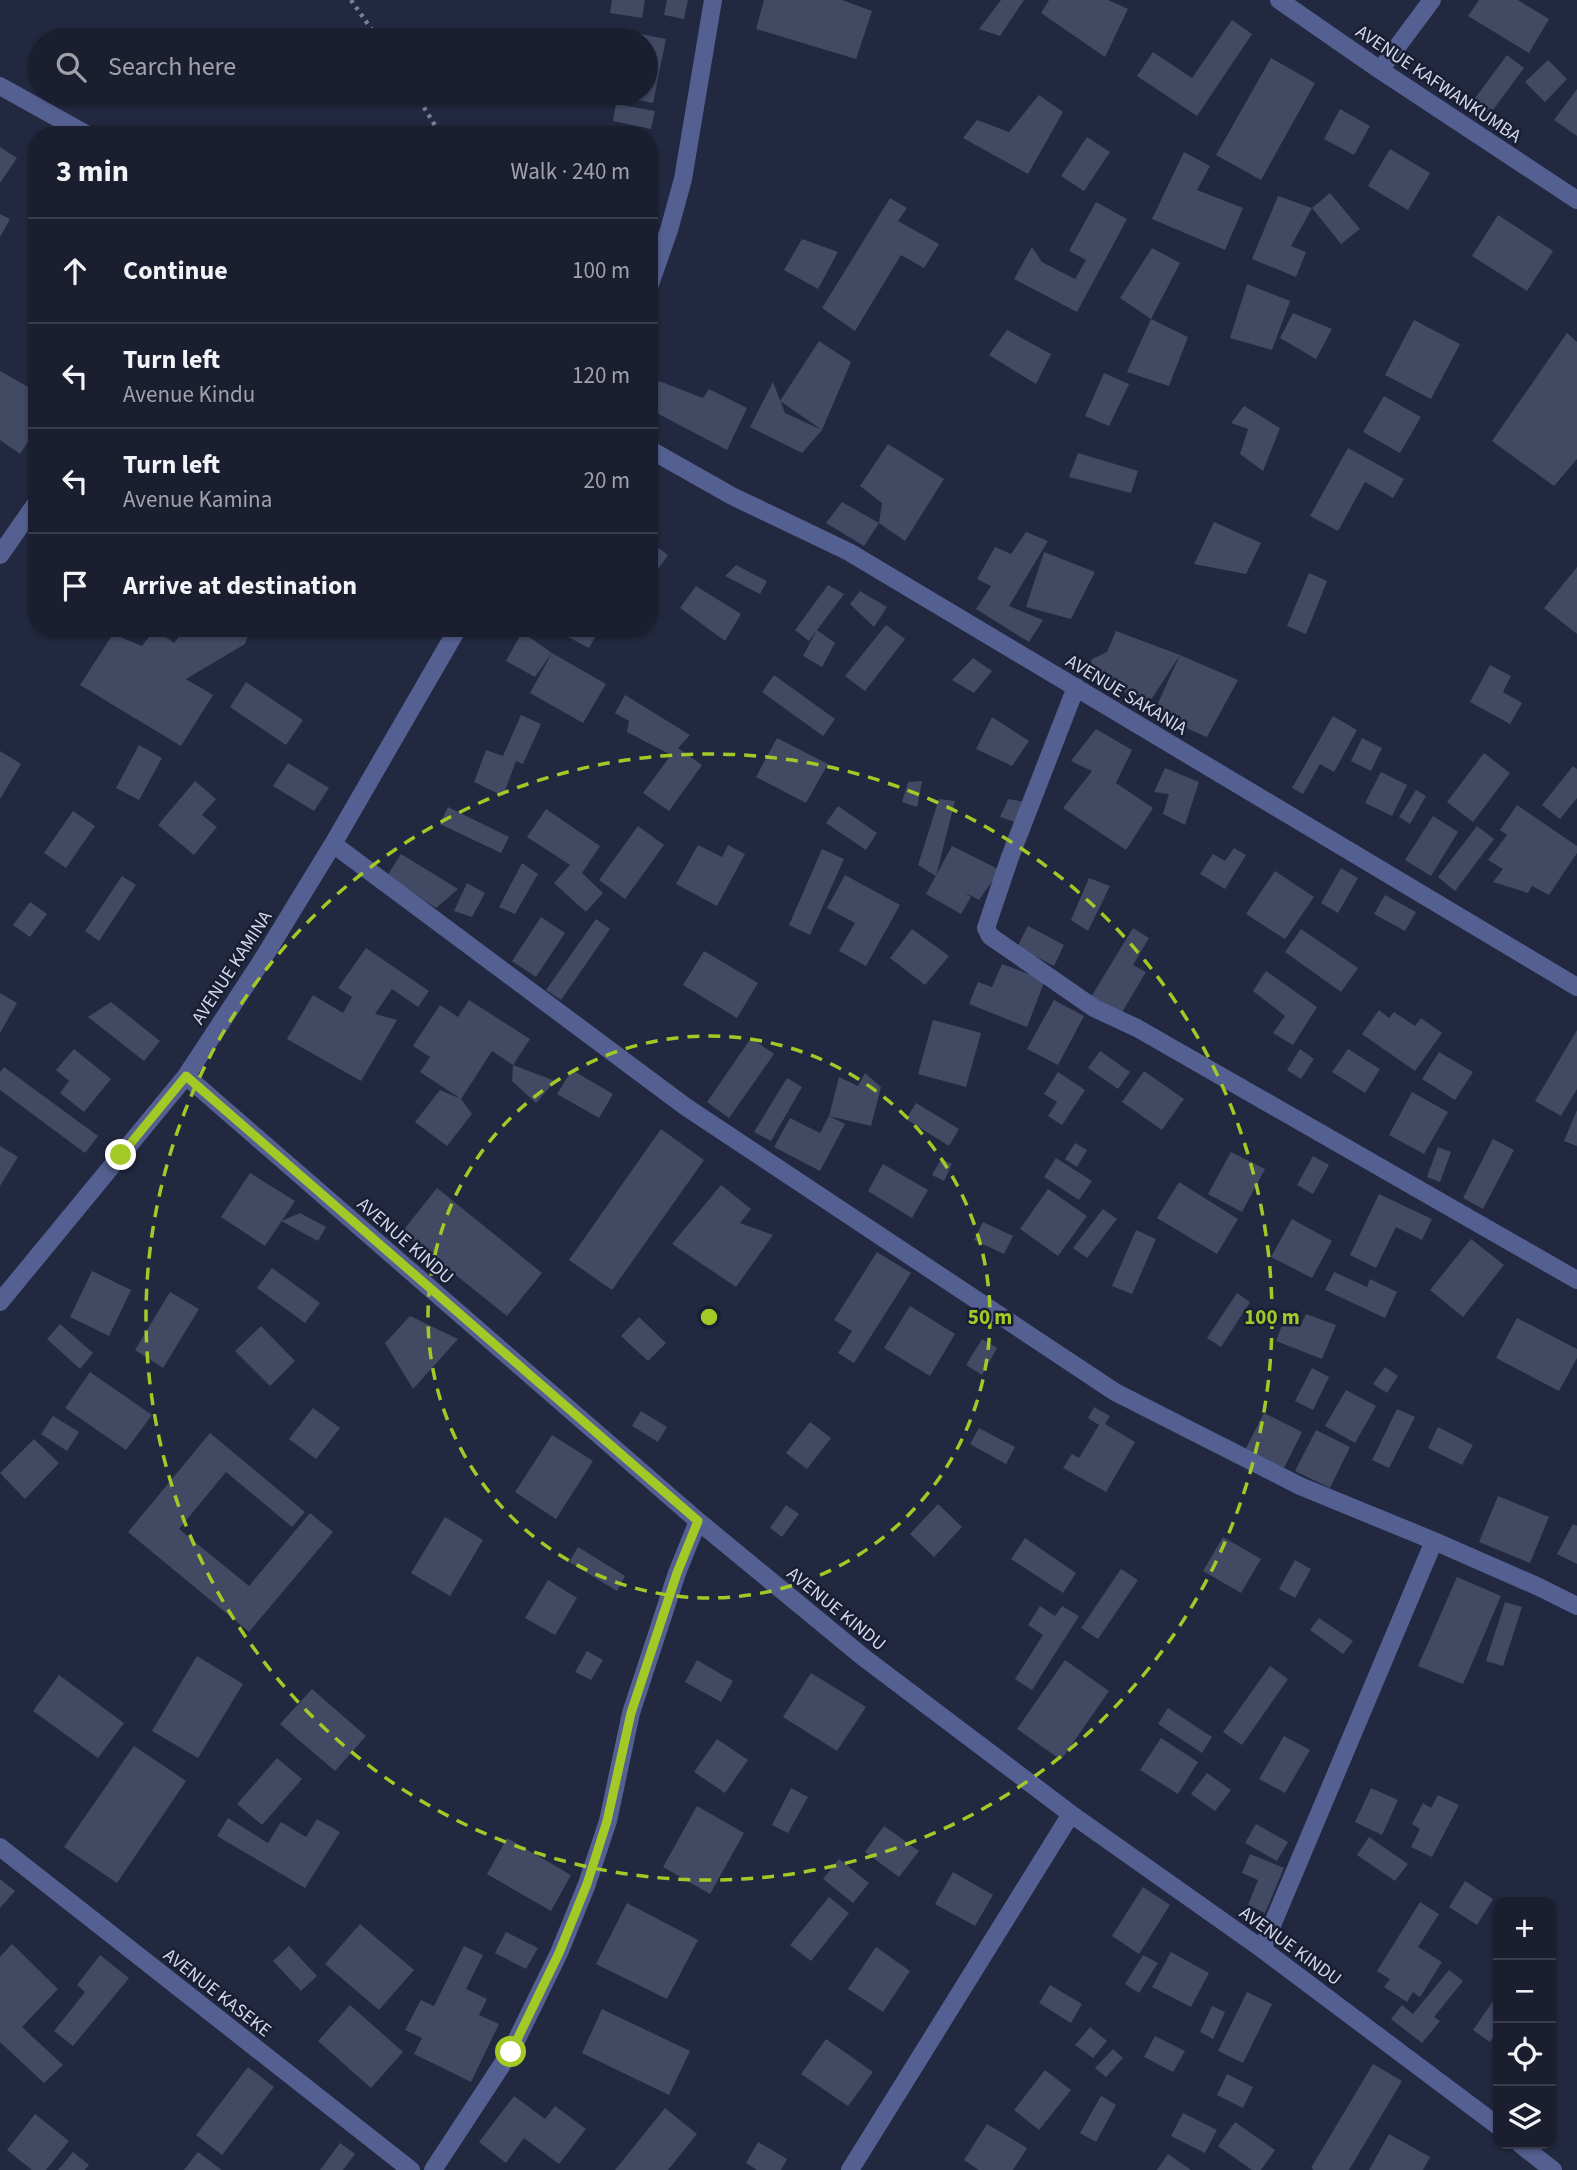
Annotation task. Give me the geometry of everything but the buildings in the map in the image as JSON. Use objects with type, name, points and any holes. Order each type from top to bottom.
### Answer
[{"type":"street","points":[[658,261],[683,179],[713,0]]},
{"type":"street","name":"AVENUE KAFWANKUMBA","points":[[1279,0],[1577,200]]},
{"type":"street","points":[[1380,69],[1432,0]]},
{"type":"street","points":[[0,86],[28,102]]},
{"type":"street","points":[[34,105],[72,126]]},
{"type":"street","name":"AVENUE SAKANIA","points":[[658,454],[732,496],[849,552],[1577,987]]},
{"type":"street","points":[[0,555],[28,515]]},
{"type":"street","name":"AVENUE KAMINA","points":[[0,1302],[186,1076],[259,965],[333,844],[453,637]]},
{"type":"street","points":[[1076,687],[1002,881],[986,928],[990,936],[1094,1008],[1148,1035],[1577,1280]]},
{"type":"street","points":[[333,844],[686,1107],[1115,1392],[1300,1486],[1434,1541],[1577,1606]]},
{"type":"street","name":"AVENUE KINDU","points":[[186,1076],[698,1521],[863,1657],[1071,1814],[1262,1949],[1493,2122]]},
{"type":"street","points":[[433,2170],[511,2052],[559,1953],[587,1884],[603,1834],[631,1713],[677,1573],[698,1521]]},
{"type":"street","points":[[1262,1949],[1434,1541]]},
{"type":"street","points":[[850,2170],[1071,1814]]},
{"type":"street","name":"AVENUE KASEKE","points":[[0,1847],[411,2170]]},
{"type":"street","points":[[1526,2149],[1553,2170]]},
{"type":"path","points":[[351,0],[371,28]]},
{"type":"path","points":[[422,105],[435,126]]},
{"type":"route","points":[[121,1155],[186,1076],[698,1521],[677,1573],[631,1713],[607,1821],[587,1884],[559,1953],[511,2052]]}]
